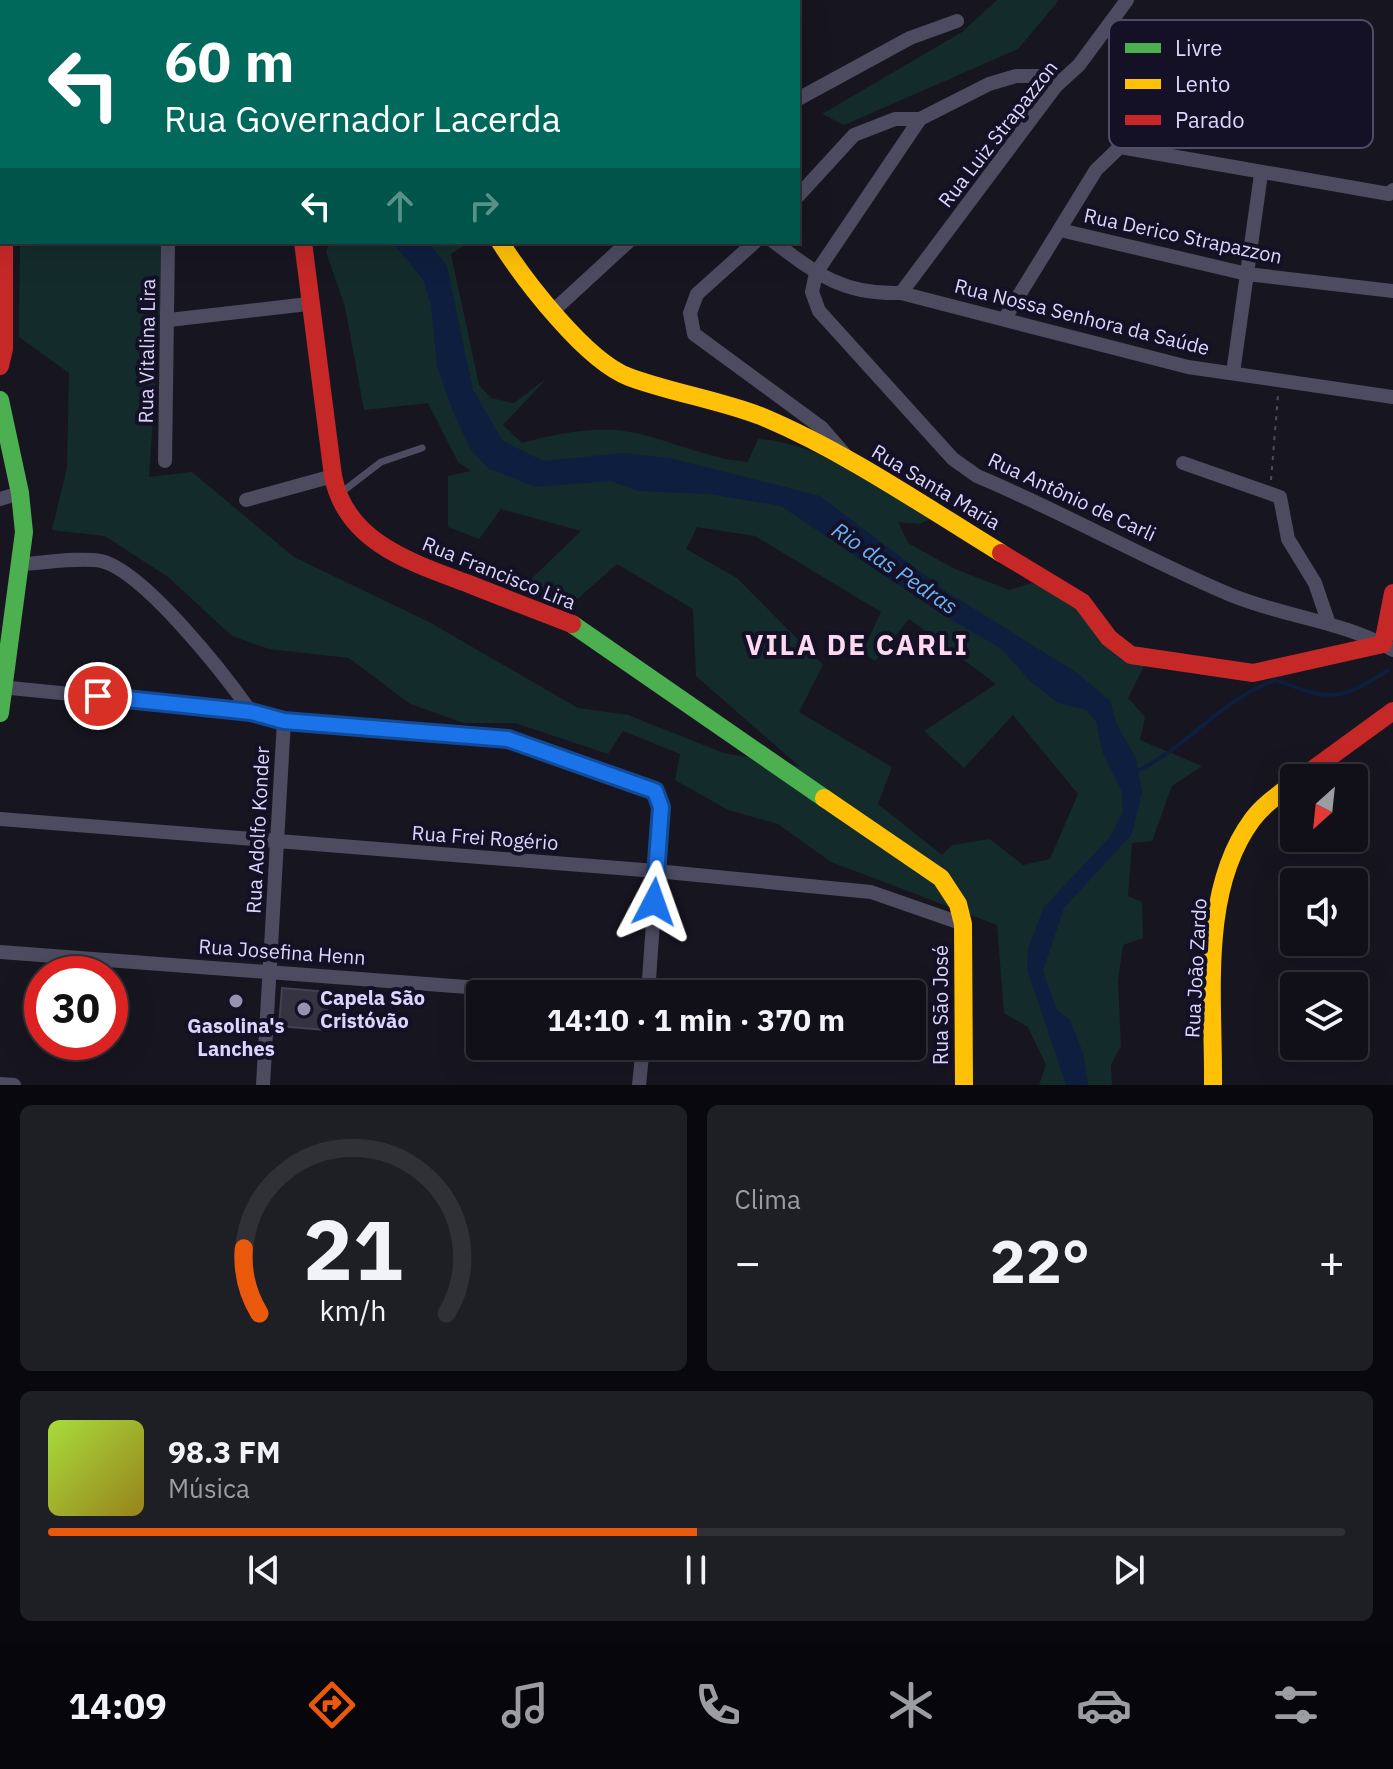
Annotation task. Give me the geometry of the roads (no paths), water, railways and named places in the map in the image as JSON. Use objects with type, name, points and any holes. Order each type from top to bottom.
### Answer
[{"type":"street","name":"Rua Luiz Strapazzon","points":[[1112,20],[1127,0]]},
{"type":"street","points":[[800,98],[910,38],[957,21]]},
{"type":"street","name":"Rua Luiz Strapazzon","points":[[901,293],[1056,86],[1079,65],[1109,24]]},
{"type":"street","points":[[800,194],[854,135],[895,119],[920,119],[989,84],[1016,76],[1037,76],[1056,86]]},
{"type":"street","points":[[816,273],[920,119]]},
{"type":"street","points":[[1005,318],[1096,170],[1119,148]]},
{"type":"street","points":[[1125,148],[1261,174],[1389,194],[1393,190]]},
{"type":"street","points":[[1233,373],[1261,174]]},
{"type":"street","name":"Rua Derico Strapazzon","points":[[1060,230],[1247,274],[1393,291]]},
{"type":"street","points":[[0,366],[4,349],[4,244]]},
{"type":"street","name":"Rua Vitalina Lira","points":[[165,461],[168,244]]},
{"type":"street","name":"Rua Francisco Lira","points":[[303,244],[308,304],[337,496],[367,535],[399,557],[574,625],[941,878],[958,904],[963,924]]},
{"type":"street","name":"Rua Santa Maria","points":[[501,244],[528,285],[605,364],[626,376],[762,417],[854,464],[1082,602],[1109,638],[1131,655],[1253,673],[1388,647]]},
{"type":"street","points":[[553,311],[626,244]]},
{"type":"street","points":[[753,244],[697,294],[690,313],[694,334],[822,428],[854,464]]},
{"type":"street","name":"Rua Nossa Senhora da Saúde","points":[[777,244],[835,284],[874,294],[901,293],[1188,367],[1393,397]]},
{"type":"street","name":"Rua Antônio de Carli","points":[[816,273],[812,292],[819,311],[953,459],[977,476],[1231,595],[1283,614],[1329,624],[1388,647]]},
{"type":"street","points":[[169,320],[308,304]]},
{"type":"street","points":[[0,400],[20,493],[24,532],[0,713]]},
{"type":"street","points":[[1183,463],[1280,497],[1288,539],[1315,583],[1329,624]]},
{"type":"street","points":[[246,500],[333,476]]},
{"type":"street","points":[[0,499],[20,493]]},
{"type":"street","points":[[21,564],[102,561],[132,581],[187,632],[251,712]]},
{"type":"street","points":[[1388,647],[1393,593]]},
{"type":"street","points":[[3,687],[251,712],[284,721],[508,739],[655,791],[661,807],[649,980]]},
{"type":"street","points":[[1320,764],[1393,711]]},
{"type":"street","name":"Rua Adolfo Konder","points":[[263,1085],[284,721]]},
{"type":"street","name":"Rua João Zardo","points":[[1213,1085],[1221,893],[1236,847],[1251,820],[1280,795]]},
{"type":"street","name":"Rua Frei Rogério","points":[[0,819],[656,871],[871,892],[963,924]]},
{"type":"street","name":"Rua São José","points":[[963,924],[964,1085]]},
{"type":"street","name":"Rua Josefina Henn","points":[[0,952],[466,986]]},
{"type":"street","points":[[639,1085],[642,1060]]},
{"type":"street","points":[[0,1084],[14,1085]]},
{"type":"lane","points":[[337,496],[381,462],[422,448]]},
{"type":"water","name":"Rio das Pedras","points":[[394,244],[430,244],[447,266],[473,390],[503,441],[543,461],[623,453],[670,458],[820,496],[947,592],[1077,673],[1110,701],[1117,725],[1136,758],[1142,792],[1132,834],[1064,908],[1043,971],[1057,1010],[1070,1020],[1083,1053],[1088,1085],[1066,1085],[1027,969],[1028,949],[1044,907],[1110,837],[1123,811],[1121,790],[1102,751],[1096,721],[1086,710],[1058,703],[1029,680],[1002,649],[943,615],[781,506],[709,494],[638,491],[611,481],[536,487],[489,469],[471,450],[453,412],[437,366],[431,306],[423,279]]},
{"type":"waterway","points":[[1137,771],[1256,688],[1276,680],[1309,692],[1334,695],[1357,688],[1388,670]]},
{"type":"place","name":"Gasolina's Lanches","points":[[236,1001]]},
{"type":"place","name":"Capela São Cristóvão","points":[[304,1009]]},
{"type":"district","name":"VILA DE CARLI","points":[[857,645]]}]
